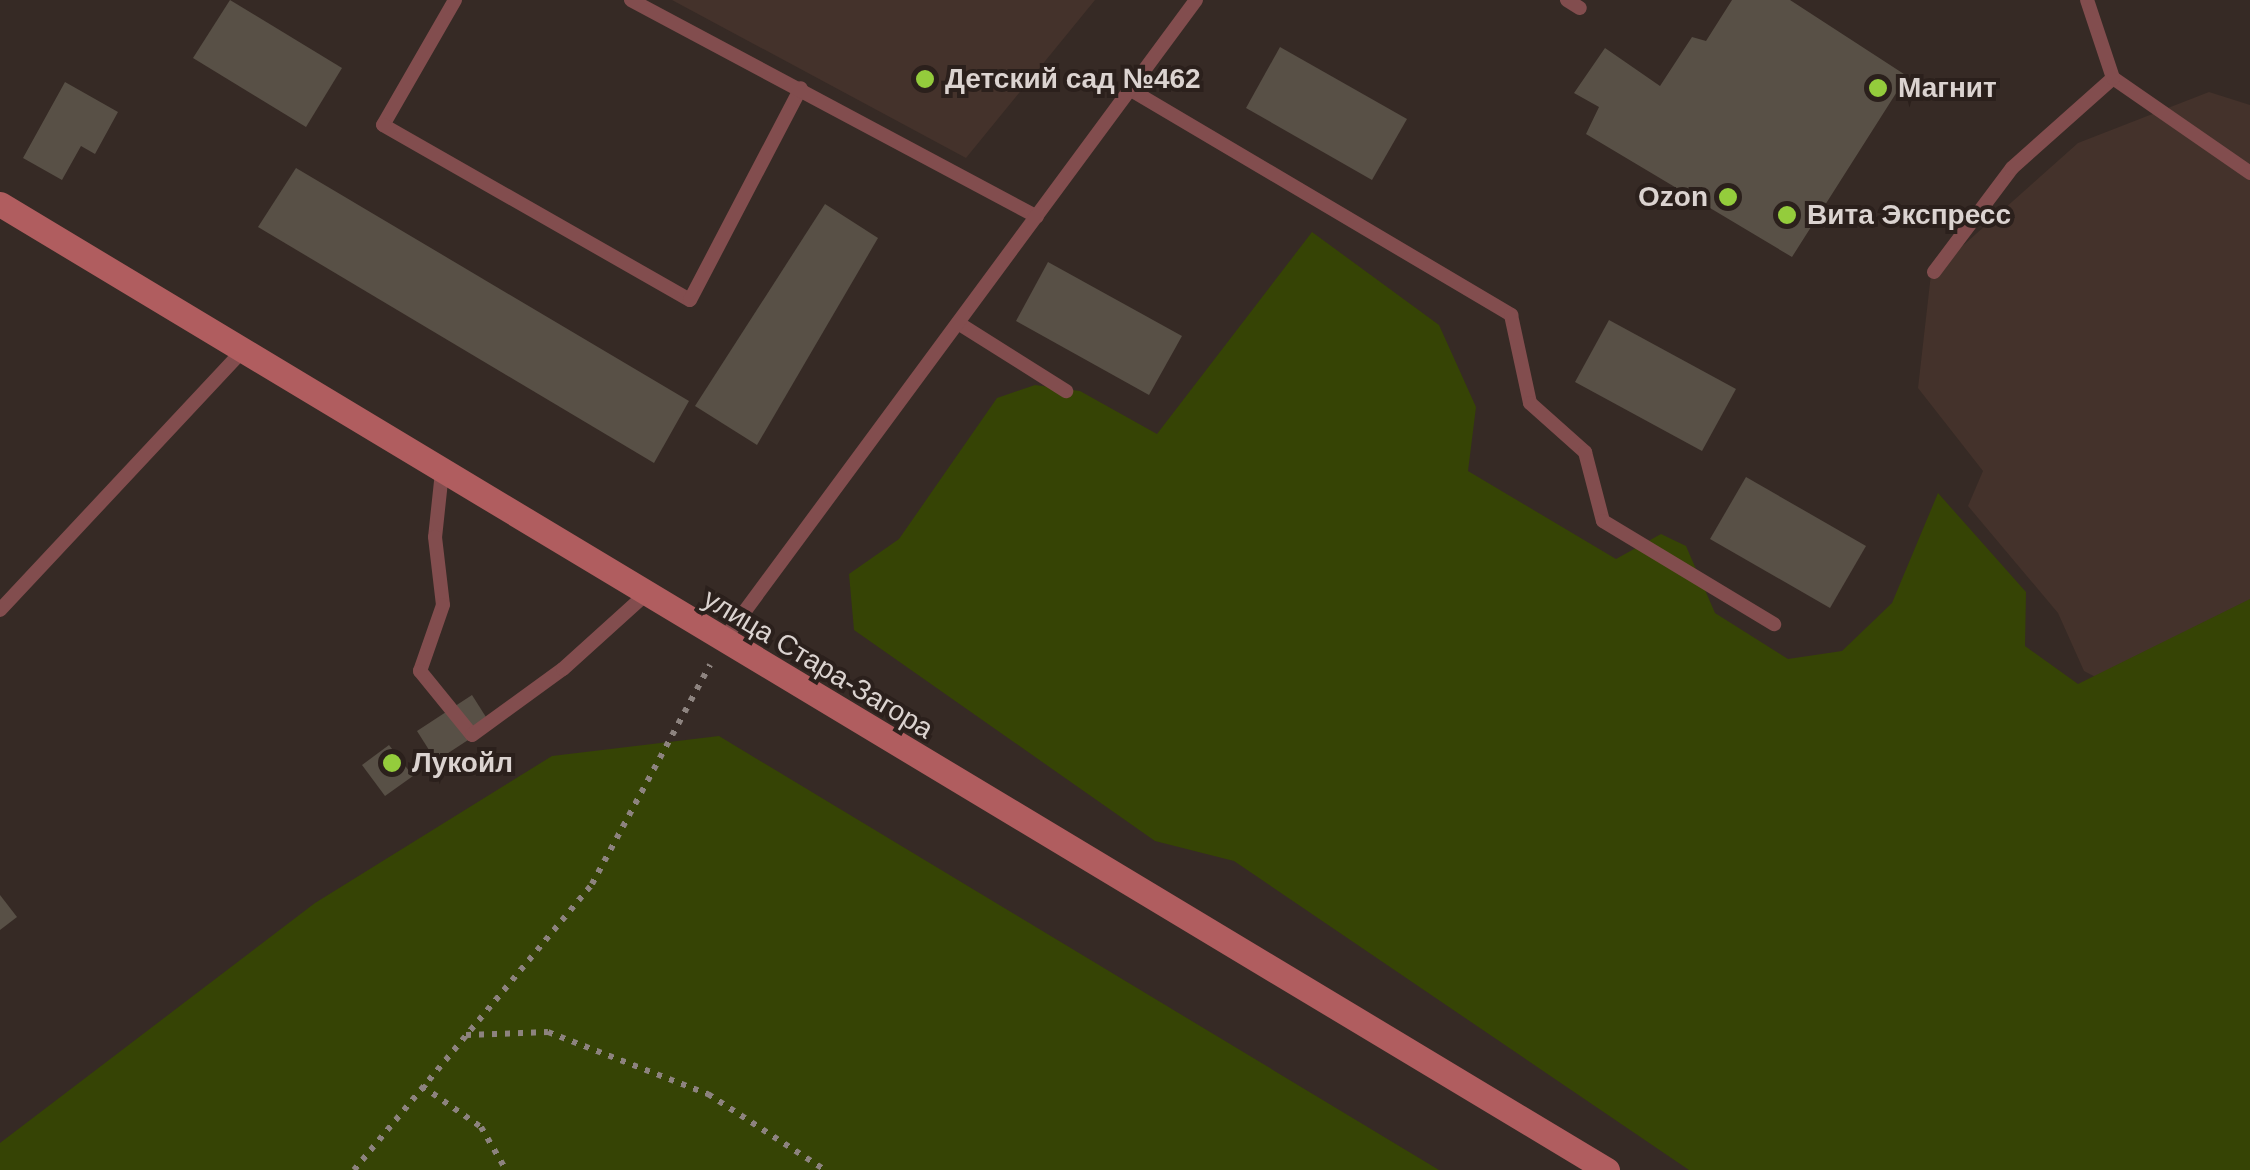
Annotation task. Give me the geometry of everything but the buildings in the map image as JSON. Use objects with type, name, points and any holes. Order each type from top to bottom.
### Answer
[{"type":"main road","name":"улица Стара-Загора","points":[[0,204],[722,642],[1608,1170]]},
{"type":"lane","points":[[455,0],[383,124],[690,300],[801,88]]},
{"type":"lane","points":[[631,0],[1036,217]]},
{"type":"lane","points":[[722,642],[1196,0]]},
{"type":"lane","points":[[2087,0],[2113,78],[2250,173]]},
{"type":"lane","points":[[1934,272],[2012,168],[2113,78]]},
{"type":"lane","points":[[1131,90],[1511,315],[1530,403],[1584,452],[1602,521],[1774,624]]},
{"type":"lane","points":[[958,323],[1066,391]]},
{"type":"lane","points":[[0,610],[242,351]]},
{"type":"lane","points":[[442,472],[436,537],[443,605],[420,671],[472,735],[564,669],[645,595]]},
{"type":"path","points":[[354,1170],[592,884],[722,642]]},
{"type":"path","points":[[465,1035],[548,1032],[708,1094],[824,1170]]},
{"type":"path","points":[[422,1086],[480,1127],[506,1170]]},
{"type":"shaded area","name":"Детский сад №462","points":[[672,0],[1095,0],[966,158]]},
{"type":"shaded area","points":[[2209,92],[2250,105],[2250,612],[2105,682],[2084,671],[2058,613],[1968,506],[1983,471],[1918,388],[1931,274],[2078,143]]},
{"type":"green space","points":[[1312,232],[1439,325],[1476,407],[1468,471],[1616,559],[1661,534],[1686,546],[1715,613],[1788,659],[1842,651],[1892,603],[1938,493],[2026,592],[2025,646],[2078,684],[2250,599],[2250,1170],[1689,1170],[1234,861],[1155,841],[854,630],[849,574],[899,539],[997,398],[1035,385],[1080,391],[1157,434]]},
{"type":"green space","points":[[719,736],[1439,1170],[0,1170],[0,1143],[315,903],[552,756]]},
{"type":"place","name":"Детский сад №462","points":[[925,79]]},
{"type":"place","name":"Магнит","points":[[1878,88]]},
{"type":"place","name":"Ozon","points":[[1728,197]]},
{"type":"place","name":"Вита Экспресс","points":[[1787,215]]},
{"type":"place","name":"Лукойл","points":[[392,763]]}]
